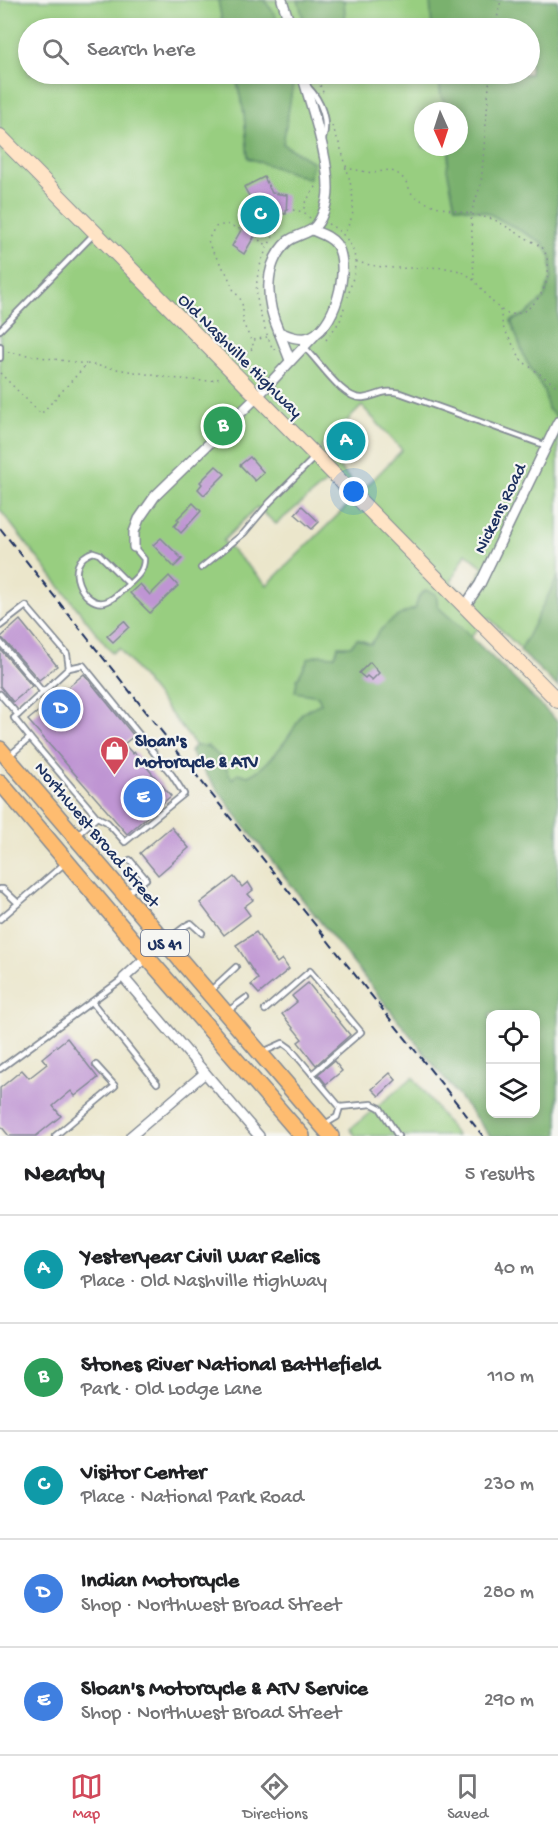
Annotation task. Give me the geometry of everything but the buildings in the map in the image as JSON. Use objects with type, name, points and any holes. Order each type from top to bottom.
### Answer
[{"type":"main road","name":"Old Nashville Highway","points":[[0,136],[95,233],[225,372],[257,397],[558,701]]},
{"type":"main road","name":"Northwest Broad Street","points":[[4,753],[261,1054],[321,1133]]},
{"type":"main road","name":"US 41","points":[[0,782],[302,1136]]},
{"type":"main road","points":[[67,861],[79,841]]},
{"type":"main road","points":[[147,957],[164,942]]},
{"type":"street","points":[[282,0],[288,18]]},
{"type":"street","points":[[290,360],[271,309],[268,294],[272,270],[280,251],[288,242],[312,230],[321,215],[327,194],[326,168],[305,84]]},
{"type":"street","points":[[134,547],[134,532],[139,519],[155,496],[257,397],[317,334],[332,313],[340,288],[342,266],[337,245],[329,237],[312,230]]},
{"type":"street","points":[[279,332],[292,338],[306,338],[317,334]]},
{"type":"street","name":"Nickens Road","points":[[465,606],[480,584],[558,422]]},
{"type":"street","points":[[147,957],[124,978],[259,1136]]},
{"type":"street","points":[[130,1136],[205,1073]]},
{"type":"lane","points":[[0,330],[95,233]]},
{"type":"lane","points":[[304,346],[342,389],[352,396],[361,398],[381,392],[400,393],[547,446]]},
{"type":"lane","points":[[0,358],[1,349]]},
{"type":"lane","points":[[201,568],[244,533],[270,502],[316,456]]},
{"type":"lane","points":[[129,584],[99,554],[93,552],[82,558],[76,570],[78,584],[92,600],[104,603],[111,600],[129,584],[144,569],[144,559],[134,547]]},
{"type":"lane","points":[[0,626],[26,606],[67,654],[69,668]]},
{"type":"lane","points":[[0,642],[42,692]]},
{"type":"lane","points":[[83,665],[172,775],[184,794],[125,842],[107,822],[97,817],[14,718],[69,668],[83,665]]},
{"type":"lane","points":[[0,694],[18,715]]},
{"type":"lane","points":[[4,753],[30,738]]},
{"type":"lane","points":[[79,841],[97,817]]},
{"type":"lane","points":[[124,894],[146,879],[130,860]]},
{"type":"lane","points":[[0,919],[67,861]]},
{"type":"lane","points":[[0,889],[3,889],[18,903]]},
{"type":"lane","points":[[164,942],[191,923],[202,933]]},
{"type":"lane","points":[[208,993],[236,968]]},
{"type":"lane","points":[[265,1010],[310,970],[361,1032],[312,1074]]},
{"type":"lane","points":[[0,1069],[124,978]]},
{"type":"lane","points":[[225,1013],[246,998]]},
{"type":"lane","points":[[92,1002],[157,1083]]},
{"type":"lane","points":[[261,1054],[268,1048],[284,1043],[340,1107]]},
{"type":"lane","points":[[55,1136],[115,1086],[96,1065]]},
{"type":"lane","points":[[340,1107],[372,1104],[380,1108],[398,1136]]},
{"type":"lane","points":[[321,1133],[337,1117],[340,1107]]},
{"type":"path","points":[[497,18],[501,0]]},
{"type":"path","points":[[319,84],[324,97]]},
{"type":"path","points":[[474,281],[471,213],[481,184],[489,84]]},
{"type":"path","points":[[329,118],[338,138],[351,188],[353,210],[346,230],[337,245]]},
{"type":"path","points":[[345,168],[373,173],[389,170],[405,180],[412,194],[424,202],[493,219],[542,247],[547,255],[549,267],[545,285],[537,301],[519,314],[510,315],[500,309],[474,281],[462,272],[437,268],[379,267],[356,262]]},
{"type":"path","points":[[1,349],[170,378],[217,380],[254,347],[243,323],[243,307],[240,297],[234,291],[208,240],[216,227],[226,224],[240,229],[250,211],[251,204],[246,197]]},
{"type":"path","points":[[287,209],[304,212]]},
{"type":"path","points":[[268,246],[254,238],[268,217],[276,231],[285,237]]},
{"type":"path","points":[[500,309],[503,327],[522,362],[558,387]]},
{"type":"path","points":[[252,341],[268,337]]},
{"type":"path","points":[[0,373],[41,414],[87,364]]},
{"type":"green space","points":[[0,0],[558,0],[558,611],[531,659],[489,618],[267,836],[119,648],[112,653],[0,510]],"holes":[[[362,406],[402,450],[361,492],[321,447]],[[327,482],[349,504],[267,585],[223,541],[257,507],[276,524]],[[466,553],[483,567],[468,597],[451,582]]]},
{"type":"green space","points":[[218,0],[264,0],[276,18],[221,18]]},
{"type":"green space","points":[[298,0],[344,0],[345,18],[303,18]]},
{"type":"green space","points":[[430,0],[555,0],[558,3],[558,418],[548,409],[544,391],[525,359],[511,321],[526,314],[544,298],[551,277],[551,257],[543,243],[486,212],[455,206],[447,169],[449,156],[468,156],[468,102],[445,102],[441,97],[439,84],[540,84],[540,18],[431,18]]},
{"type":"green space","points":[[237,84],[293,84],[283,144],[313,162],[309,179],[248,158],[244,113]]},
{"type":"green space","points":[[558,576],[558,687],[520,651]]},
{"type":"green space","points":[[426,590],[436,594],[438,607],[558,722],[558,1136],[490,1136],[242,823],[190,752],[194,746],[208,746],[221,758],[232,779],[238,773],[248,776],[256,772],[272,758],[293,730],[302,713],[321,703],[318,696],[295,692],[297,680],[309,658],[320,655],[335,656],[338,646],[351,646],[357,639],[371,644],[389,622],[415,609],[419,596]]},
{"type":"green space","points":[[413,1077],[457,1136],[356,1136],[350,1129]]},
{"type":"railway","points":[[0,528],[483,1136]]},
{"type":"place","name":"Visitor Center","points":[[260,215]]},
{"type":"place","name":"Stones River National Battlefield","points":[[223,426]]},
{"type":"place","name":"Yesteryear Civil War Relics","points":[[346,441]]},
{"type":"place","name":"Indian Motorcycle","points":[[61,709]]},
{"type":"place","name":"Sloan's Motorcycle & ATV","points":[[114,776]]},
{"type":"place","name":"Sloan's Motorcycle & ATV Service","points":[[143,798]]}]
